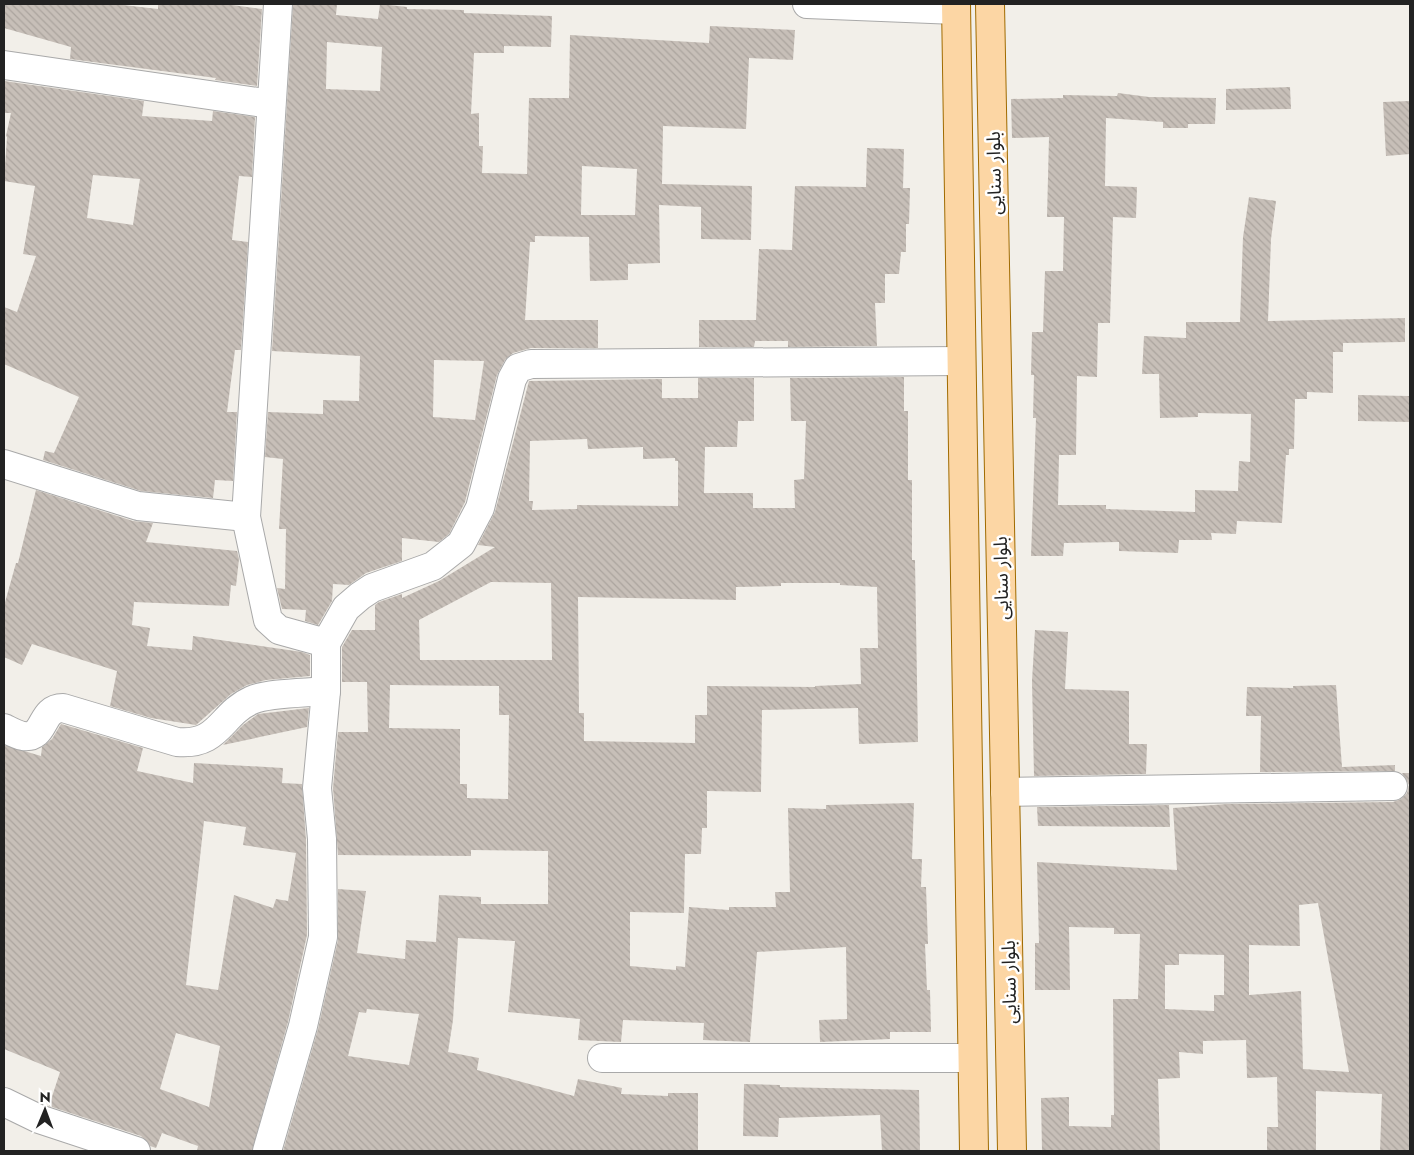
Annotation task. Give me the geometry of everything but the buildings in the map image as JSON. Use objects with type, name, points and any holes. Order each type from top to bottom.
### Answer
[{"type":"main road","name":"بلوار سنایی","points":[[990,4],[1012,1151]]},
{"type":"main road","name":"بلوار سنایی","points":[[956,7],[960,361],[974,1151]]},
{"type":"street","points":[[278,4],[246,517],[268,620],[279,630],[326,643]]},
{"type":"street","points":[[807,4],[956,7]]},
{"type":"street","points":[[4,65],[271,104]]},
{"type":"street","points":[[267,1151],[303,1026],[323,937],[322,839],[317,788],[326,691],[326,643],[346,608],[360,596],[372,588],[433,566],[461,544],[480,508],[512,379],[518,368],[531,364],[960,361]]},
{"type":"street","points":[[4,464],[138,506],[246,517]]},
{"type":"street","points":[[4,728],[23,736],[34,735],[40,730],[48,713],[54,708],[63,708],[177,742],[192,744],[208,738],[250,700],[326,691]]},
{"type":"street","points":[[1005,792],[1393,786]]},
{"type":"street","points":[[602,1058],[972,1058]]},
{"type":"street","points":[[4,1102],[39,1119],[136,1151]]}]
